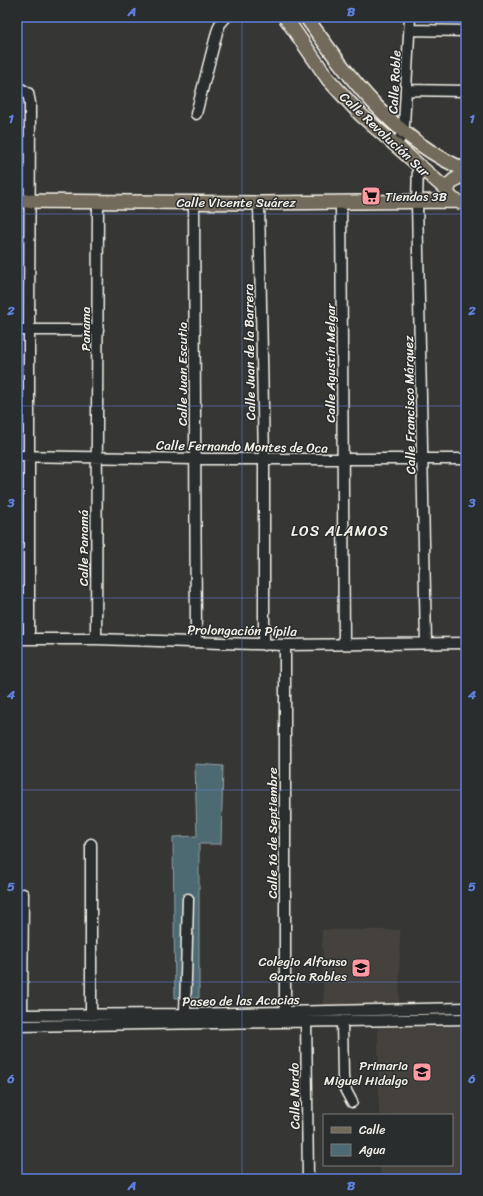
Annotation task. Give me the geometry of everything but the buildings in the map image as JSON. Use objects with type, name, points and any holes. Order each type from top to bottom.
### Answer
[{"type":"main road","name":"Calle Revolución Sur","points":[[285,17],[328,79],[361,115],[446,190],[450,197],[461,202]]},
{"type":"main road","name":"Calle Revolución Sur","points":[[306,17],[337,61],[363,92],[403,132],[442,159],[466,170]]},
{"type":"main road","points":[[446,190],[453,180],[466,175]]},
{"type":"main road","name":"Calle Vicente Suárez","points":[[24,201],[259,203],[461,202]]},
{"type":"street","points":[[196,114],[217,32],[220,24],[226,17]]},
{"type":"street","name":"Calle Roble","points":[[396,146],[403,132],[410,17]]},
{"type":"street","points":[[410,30],[466,31]]},
{"type":"street","points":[[17,88],[25,90],[28,93],[30,103],[24,201],[29,330],[29,639]]},
{"type":"street","points":[[406,90],[466,91]]},
{"type":"street","name":"Calle Francisco Márquez","points":[[418,165],[417,202],[426,644]]},
{"type":"street","name":"Panama","points":[[96,457],[98,202]]},
{"type":"street","name":"Calle Juan Escutia","points":[[194,202],[196,642]]},
{"type":"street","name":"Calle Agustín Melgar","points":[[341,202],[344,644]]},
{"type":"street","name":"Calle Juan de la Barrera","points":[[259,203],[264,459],[264,645]]},
{"type":"street","points":[[17,330],[98,330]]},
{"type":"street","name":"Calle Fernando Montes de Oca","points":[[17,456],[343,460],[423,458],[466,459]]},
{"type":"street","name":"Calle Panamá","points":[[96,457],[96,639]]},
{"type":"street","name":"Prolongación Pípila","points":[[17,638],[96,639],[264,645],[466,643]]},
{"type":"street","name":"Calle 16 de Septiembre","points":[[285,645],[285,1017]]},
{"type":"street","points":[[91,844],[91,1014]]},
{"type":"street","points":[[19,1015],[23,894]]},
{"type":"street","points":[[185,1014],[188,899]]},
{"type":"street","name":"Paseo de las Acacias","points":[[19,1015],[185,1014],[306,1017],[466,1008]]},
{"type":"street","name":"Paseo de las Acacias","points":[[17,1026],[285,1017]]},
{"type":"street","name":"Paseo de las Acacias","points":[[306,1017],[342,1021],[466,1019]]},
{"type":"street","name":"Calle Nardo","points":[[306,1017],[308,1179]]},
{"type":"street","points":[[342,1021],[344,1083],[352,1102]]},
{"type":"shaded area","name":"Colegio Alfonso Garcia Robles","points":[[322,930],[400,930],[399,1005],[324,1007]]},
{"type":"shaded area","name":"Primaria Miguel Hidalgo","points":[[466,1026],[466,1179],[380,1179],[380,1166],[453,1166],[453,1114],[379,1114],[378,1028]]},
{"type":"water","points":[[195,764],[223,766],[221,844],[199,844],[199,998],[175,998],[173,837],[197,836]]},
{"type":"place","name":"Tiendas 3B","points":[[371,196]]},
{"type":"place","name":"Colegio Alfonso Garcia Robles","points":[[361,968]]},
{"type":"place","name":"Primaria Miguel Hidalgo","points":[[422,1072]]},
{"type":"district","name":"LOS ALAMOS","points":[[340,531]]}]
